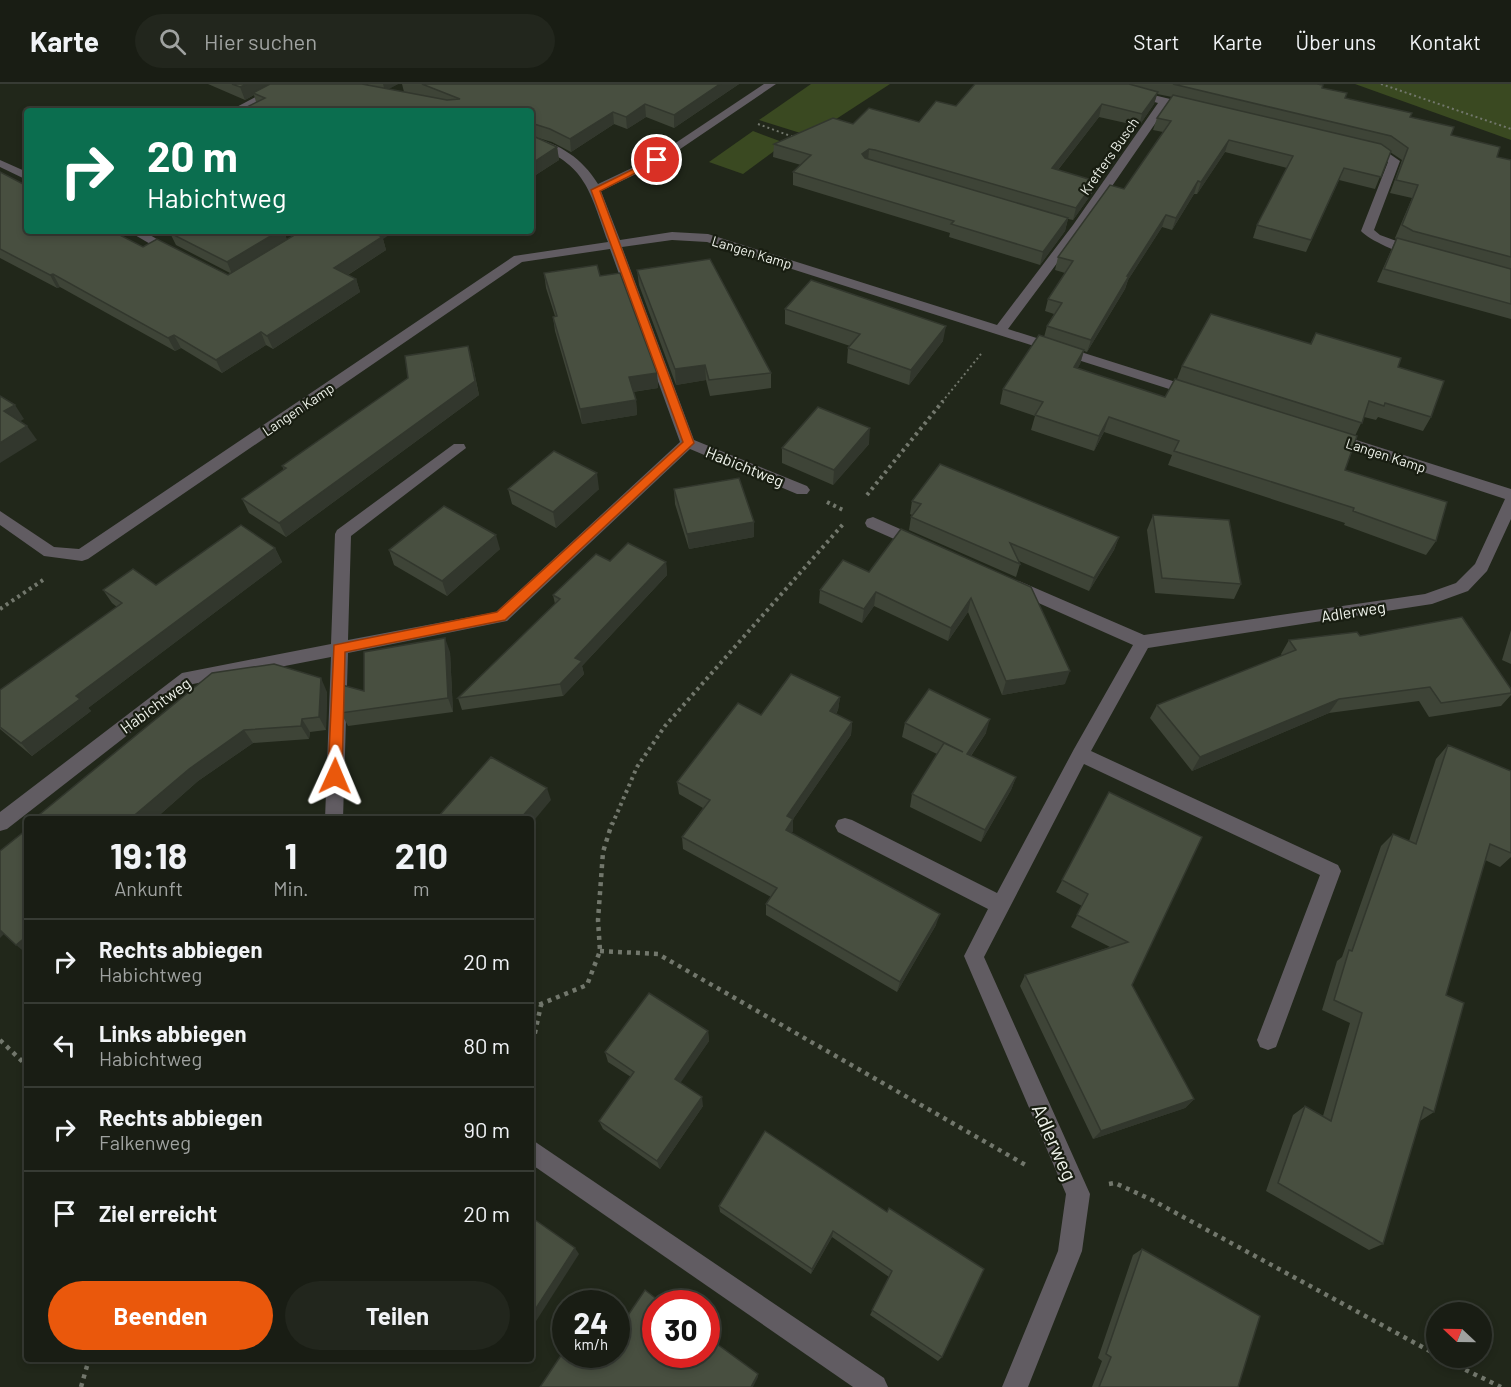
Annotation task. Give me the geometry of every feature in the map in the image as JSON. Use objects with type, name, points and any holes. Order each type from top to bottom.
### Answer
[{"type":"street","points":[[241,108],[288,84]]},
{"type":"street","points":[[595,190],[657,160],[771,84]]},
{"type":"street","name":"Krefters Busch","points":[[1094,84],[1207,110]]},
{"type":"street","name":"Krefters Busch","points":[[1000,330],[1071,226],[1165,101]]},
{"type":"street","name":"Habichtweg","points":[[534,141],[569,156],[584,169],[595,190],[688,443],[802,490]]},
{"type":"street","points":[[1358,147],[1380,153],[1394,161],[1367,231],[1402,249],[1434,258]]},
{"type":"street","points":[[0,163],[24,175]]},
{"type":"street","points":[[140,234],[183,257]]},
{"type":"street","name":"Langen Kamp","points":[[0,517],[50,552],[82,555],[519,259],[672,236],[708,238],[1205,396]]},
{"type":"street","name":"Langen Kamp","points":[[1318,433],[1511,495]]},
{"type":"street","name":"Habichtweg","points":[[0,823],[188,678],[501,616],[688,443]]},
{"type":"street","points":[[334,816],[343,534],[459,448]]},
{"type":"street","name":"Adlerweg","points":[[1015,1387],[1070,1251],[1078,1194],[974,956],[1080,754],[1143,642],[1426,600],[1462,587],[1481,567],[1511,502]]},
{"type":"street","points":[[873,523],[938,552]]},
{"type":"street","points":[[1003,580],[1143,642]]},
{"type":"street","points":[[1080,754],[1331,871],[1268,1040]]},
{"type":"street","points":[[845,826],[1000,905]]},
{"type":"street","points":[[534,1152],[875,1387]]},
{"type":"path","points":[[1382,84],[1511,129]]},
{"type":"path","points":[[748,120],[799,139]]},
{"type":"path","points":[[534,1007],[587,985],[600,951],[598,920],[603,852],[617,809],[637,767],[665,726],[852,514],[1000,330]]},
{"type":"path","points":[[802,490],[873,523]]},
{"type":"path","points":[[600,951],[658,954],[999,1151],[1078,1194],[1115,1182],[1426,1349]]},
{"type":"path","points":[[534,1037],[541,1004]]},
{"type":"path","points":[[0,1040],[24,1063]]},
{"type":"path","points":[[81,1387],[88,1362]]},
{"type":"path","points":[[1462,1368],[1501,1387]]},
{"type":"green space","points":[[811,84],[890,84],[810,136],[759,120]]},
{"type":"green space","points":[[1355,84],[1511,84],[1511,140]]},
{"type":"green space","points":[[753,131],[785,143],[743,174],[709,162]]},
{"type":"building","points":[[270,84],[362,84],[447,100],[460,99],[422,84],[720,84],[674,115],[645,104],[626,117],[613,112],[570,139],[534,124],[534,108],[249,108],[247,107],[265,98],[253,93]]},
{"type":"building","points":[[975,84],[1129,84],[1158,92],[1142,114],[1102,104],[1052,168],[1095,181],[1076,208],[875,150],[869,149],[862,154],[865,158],[1068,218],[1043,252],[951,224],[954,221],[793,172],[811,155],[774,144],[833,118],[853,124],[869,108],[919,122],[936,101],[956,106]]},
{"type":"building","points":[[1173,84],[1323,85],[1322,88],[1347,93],[1345,98],[1412,113],[1410,117],[1454,127],[1451,135],[1500,147],[1497,157],[1511,160],[1511,257],[1413,231],[1402,225],[1418,185],[1396,180],[1408,148],[1391,136]]},
{"type":"building","points":[[1173,95],[1381,144],[1391,151],[1381,177],[1344,168],[1311,240],[1257,225],[1293,156],[1229,140],[1201,182],[1198,181],[1176,218],[1166,215],[1127,276],[1129,276],[1091,340],[1047,326],[1062,303],[1048,299],[1073,261],[1058,257],[1110,185],[1124,189],[1171,121],[1157,118]]},
{"type":"building","points":[[534,136],[557,147],[534,162]]},
{"type":"building","points":[[0,172],[24,184],[24,234],[118,234],[143,247],[157,239],[228,275],[296,234],[376,234],[382,237],[334,268],[356,279],[267,336],[261,332],[216,360],[174,335],[168,338],[53,274],[50,275],[0,249]]},
{"type":"building","points":[[172,234],[274,234],[227,262]]},
{"type":"building","points":[[1397,238],[1511,269],[1511,304],[1384,269]]},
{"type":"building","points":[[710,259],[771,373],[709,380],[705,365],[675,369],[637,270]]},
{"type":"building","points":[[597,265],[600,276],[620,273],[657,373],[629,377],[636,400],[580,409],[553,317],[557,316],[544,273]]},
{"type":"building","points":[[811,280],[946,326],[911,370],[848,348],[860,334],[785,309]]},
{"type":"building","points":[[1211,314],[1311,344],[1316,333],[1401,358],[1398,367],[1444,381],[1431,417],[1385,403],[1384,406],[1369,401],[1362,423],[1182,366]]},
{"type":"building","points":[[1039,335],[1084,350],[1074,367],[1165,397],[1175,379],[1357,436],[1345,470],[1447,502],[1436,541],[1353,511],[1354,508],[1174,451],[1179,441],[1109,417],[1099,436],[1035,415],[1043,402],[1003,389]]},
{"type":"building","points":[[468,346],[475,381],[279,523],[242,499],[286,468],[282,466],[408,378],[405,356]]},
{"type":"building","points":[[0,396],[15,405],[4,411],[27,426],[0,443]]},
{"type":"building","points":[[818,407],[870,428],[834,470],[782,448]]},
{"type":"building","points":[[554,451],[597,473],[553,512],[508,489]]},
{"type":"building","points":[[940,464],[1119,537],[1094,578],[1010,543],[1020,564],[911,517],[921,504],[912,501]]},
{"type":"building","points":[[739,478],[754,522],[687,534],[674,489]]},
{"type":"building","points":[[444,506],[496,535],[442,581],[389,550]]},
{"type":"building","points":[[1153,515],[1229,520],[1241,584],[1162,578]]},
{"type":"building","points":[[241,525],[275,548],[76,696],[80,699],[21,743],[0,727],[0,690],[122,603],[103,590],[133,569],[156,585]]},
{"type":"building","points":[[901,529],[1031,587],[1070,671],[1006,681],[971,598],[951,628],[876,592],[864,609],[820,590],[843,560],[869,572]]},
{"type":"building","points":[[628,543],[666,562],[575,658],[582,661],[560,684],[458,698],[560,599],[553,595],[596,554],[610,561]]},
{"type":"building","points":[[1462,617],[1511,689],[1511,693],[1441,703],[1430,687],[1339,699],[1200,757],[1157,705],[1296,650],[1289,640],[1357,632],[1360,636]]},
{"type":"building","points":[[445,638],[448,698],[341,713],[342,685],[364,691],[364,652]]},
{"type":"building","points":[[274,664],[321,678],[319,717],[302,719],[301,726],[244,730],[189,769],[134,816],[38,816],[212,673]]},
{"type":"building","points":[[791,674],[840,697],[830,711],[852,722],[787,816],[793,819],[786,830],[940,914],[900,982],[766,904],[777,888],[682,837],[710,800],[677,782],[738,703],[761,715]]},
{"type":"building","points":[[929,689],[990,719],[967,754],[1016,777],[985,830],[912,794],[944,743],[963,752],[905,723]]},
{"type":"building","points":[[1448,745],[1511,771],[1511,853],[1490,844],[1446,995],[1464,1003],[1434,1112],[1424,1107],[1383,1244],[1278,1183],[1305,1106],[1331,1121],[1362,1013],[1334,1000],[1349,950],[1352,951],[1393,834],[1416,844]]},
{"type":"building","points":[[491,757],[547,788],[523,816],[439,816]]},
{"type":"building","points":[[1109,792],[1202,837],[1132,985],[1194,1099],[1101,1131],[1025,975],[1128,942],[1077,915],[1088,894],[1062,880]]},
{"type":"building","points":[[24,832],[24,938],[16,945],[0,930],[0,851]]},
{"type":"building","points":[[649,993],[708,1031],[675,1079],[702,1097],[657,1161],[599,1121],[634,1072],[605,1052]]},
{"type":"building","points":[[765,1131],[887,1212],[889,1208],[984,1269],[942,1357],[872,1310],[892,1271],[833,1231],[812,1269],[719,1206]]},
{"type":"building","points":[[534,1219],[575,1248],[534,1311]]},
{"type":"building","points":[[1142,1249],[1260,1316],[1238,1387],[1099,1387],[1111,1357],[1106,1354]]},
{"type":"building","points":[[642,1294],[642,1368],[720,1368],[720,1346],[758,1374],[751,1387],[540,1387],[553,1368],[630,1368],[630,1312]]},
{"type":"route","points":[[335,776],[338,648],[501,616],[688,443],[622,265],[606,214],[595,190],[657,160]]}]
